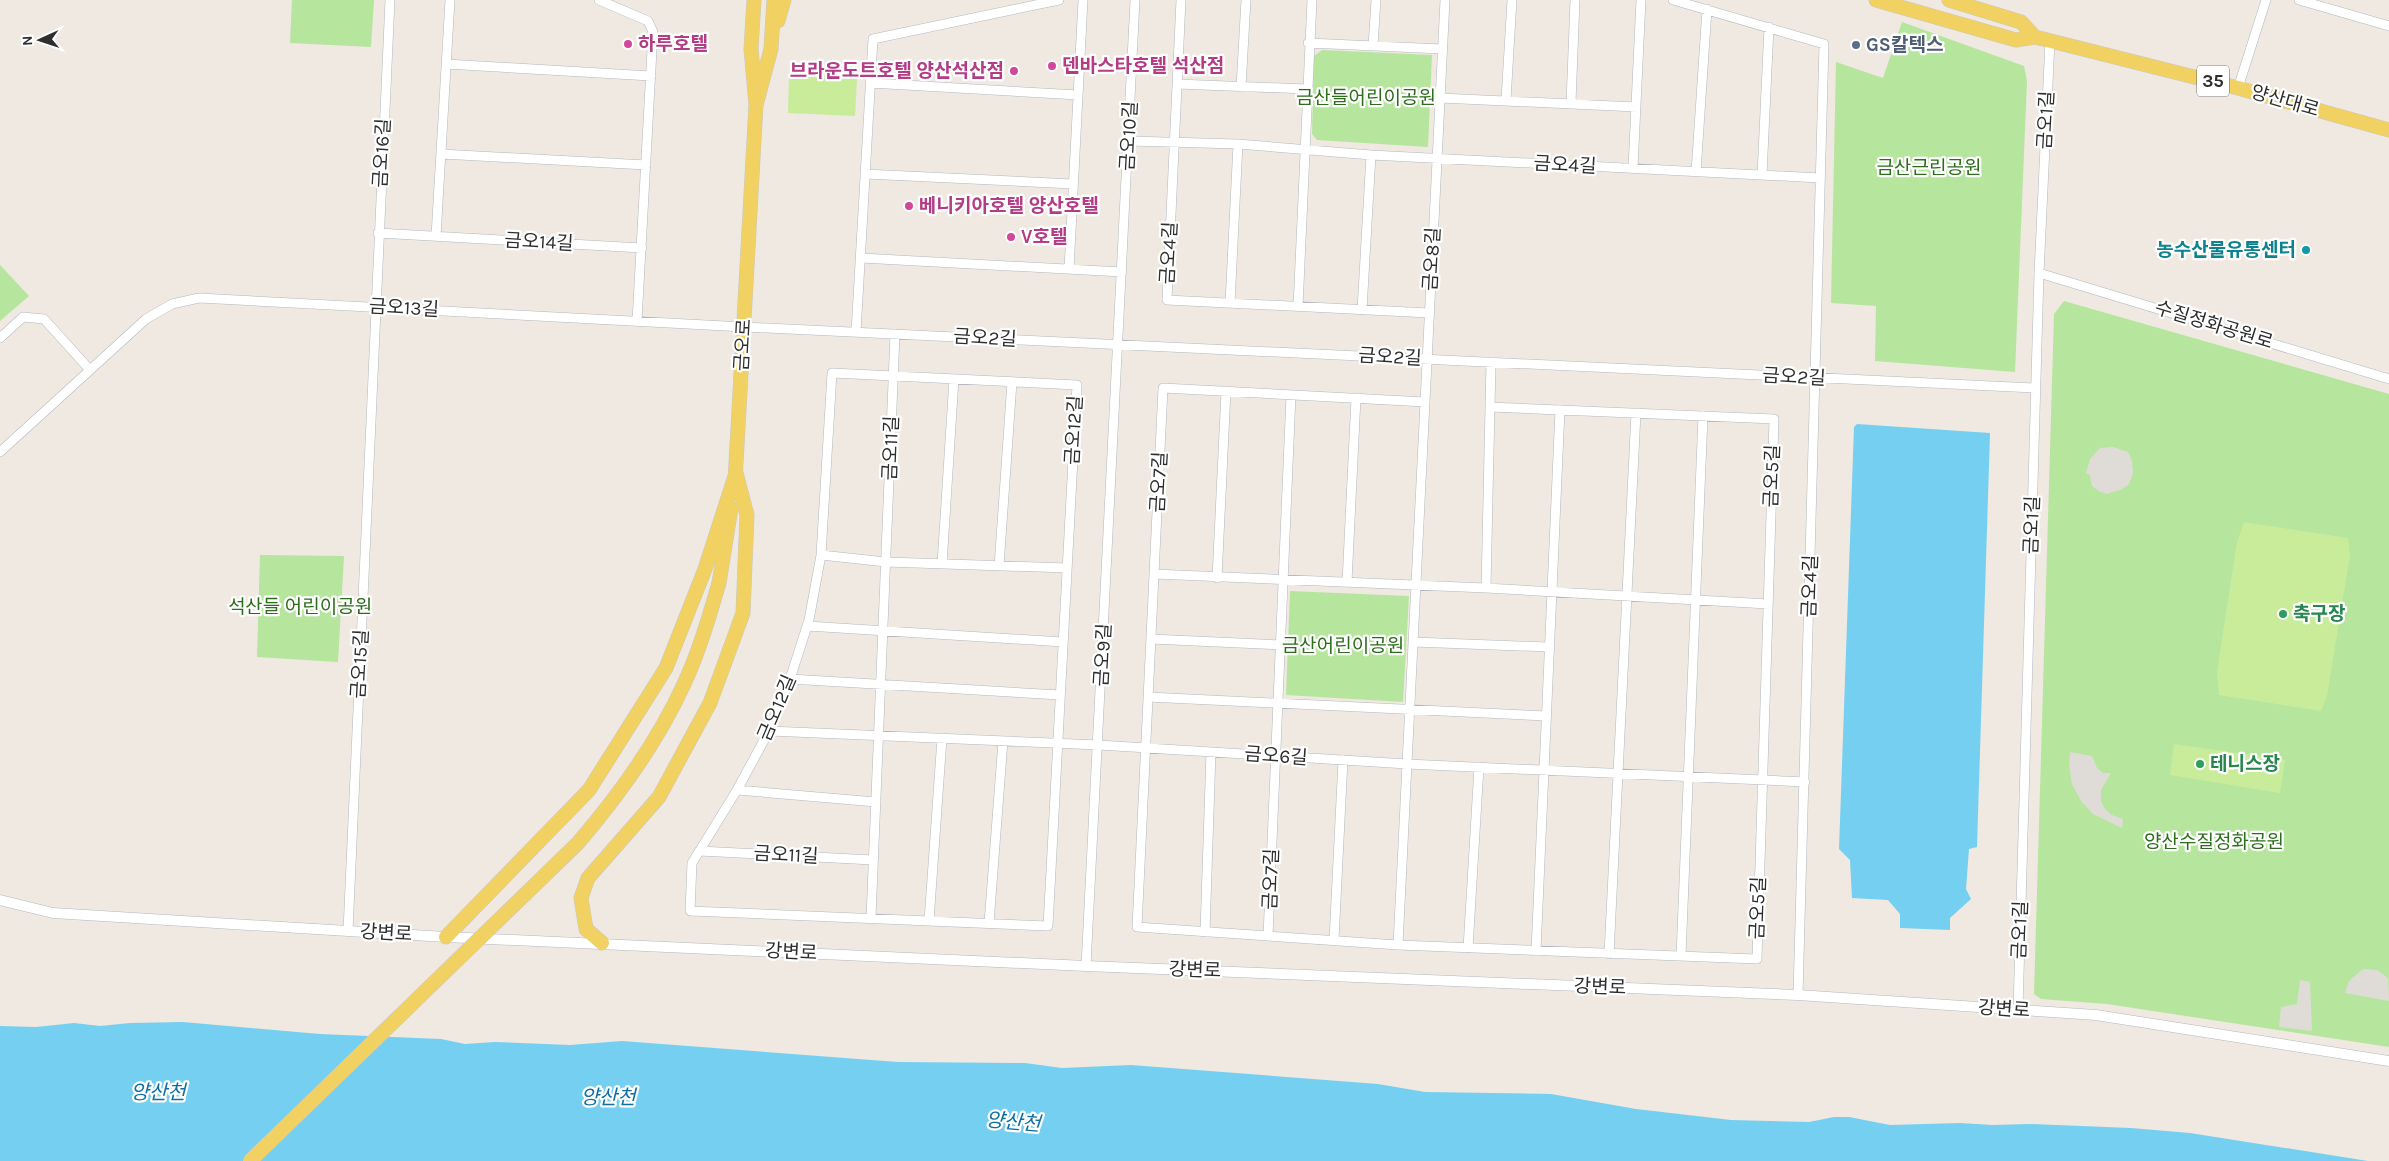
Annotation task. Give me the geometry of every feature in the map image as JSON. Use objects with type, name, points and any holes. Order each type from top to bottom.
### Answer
[{"type":"main road","points":[[747,0],[752,26]]},
{"type":"main road","name":"금오로","points":[[250,1161],[578,843],[607,809],[643,758],[668,717],[685,683],[702,638],[719,583],[736,472],[756,105],[751,48],[754,0]]},
{"type":"main road","name":"금오로","points":[[756,105],[771,49],[774,0]]},
{"type":"main road","points":[[771,49],[784,0]]},
{"type":"main road","name":"양산대로","points":[[1876,0],[2016,40],[2035,37],[2238,88],[2389,130]]},
{"type":"main road","name":"양산대로","points":[[1949,0],[2022,22],[2035,37]]},
{"type":"main road","points":[[446,936],[589,790],[666,668],[705,568],[736,472]]},
{"type":"main road","points":[[602,943],[586,929],[581,898],[588,878],[659,797],[710,703],[743,613],[747,515],[736,472]]},
{"type":"street","name":"금오16길","points":[[375,307],[390,0]]},
{"type":"street","points":[[436,236],[450,0]]},
{"type":"street","points":[[599,0],[648,21],[653,32],[637,320]]},
{"type":"street","points":[[856,332],[872,39],[1059,0]]},
{"type":"street","points":[[1069,269],[1082,0]]},
{"type":"street","name":"금오10길","points":[[1119,345],[1135,0]]},
{"type":"street","name":"금오4길","points":[[1181,0],[1167,300],[1429,313]]},
{"type":"street","points":[[1241,87],[1246,0]]},
{"type":"street","points":[[1298,307],[1303,151],[1312,0]]},
{"type":"street","points":[[1373,46],[1376,0]]},
{"type":"street","name":"금오8길","points":[[1427,359],[1444,0]]},
{"type":"street","points":[[1506,100],[1512,0]]},
{"type":"street","points":[[1571,103],[1575,0]]},
{"type":"street","points":[[1633,168],[1641,0]]},
{"type":"street","name":"금오4길","points":[[1674,0],[1824,44],[1798,995]]},
{"type":"street","points":[[2238,88],[2266,0]]},
{"type":"street","points":[[2299,0],[2389,26]]},
{"type":"street","points":[[1696,172],[1707,9]]},
{"type":"street","points":[[1762,175],[1769,27]]},
{"type":"street","name":"금오1길","points":[[2018,1010],[2039,273],[2050,41]]},
{"type":"street","points":[[1308,43],[1442,49]]},
{"type":"street","points":[[446,64],[651,76]]},
{"type":"street","points":[[870,83],[1078,95]]},
{"type":"street","points":[[1177,84],[1306,89]]},
{"type":"street","points":[[1440,98],[1636,107]]},
{"type":"street","points":[[1129,141],[1238,144],[1303,151],[1437,158]]},
{"type":"street","points":[[1230,303],[1238,144]]},
{"type":"street","points":[[441,154],[646,165]]},
{"type":"street","points":[[1362,310],[1371,155]]},
{"type":"street","name":"금오4길","points":[[1437,158],[1820,178]]},
{"type":"street","points":[[865,174],[1074,184]]},
{"type":"street","name":"금오14길","points":[[378,233],[642,248]]},
{"type":"street","points":[[861,258],[1122,272]]},
{"type":"street","name":"수질정화공원로","points":[[2039,273],[2389,379]]},
{"type":"street","name":"금오13길","points":[[0,452],[146,319],[172,304],[185,300],[224,299],[744,327]]},
{"type":"street","name":"금오15길","points":[[348,931],[375,307]]},
{"type":"street","points":[[0,338],[23,317],[44,319],[90,370]]},
{"type":"street","name":"금오2길","points":[[744,327],[2036,388]]},
{"type":"street","name":"금오11길","points":[[871,918],[896,334]]},
{"type":"street","name":"금오9길","points":[[1086,966],[1119,345]]},
{"type":"street","points":[[1398,945],[1427,359]]},
{"type":"street","points":[[1486,588],[1491,362]]},
{"type":"street","name":"금오12길","points":[[832,373],[894,376],[1077,386],[1048,926],[690,910],[692,863],[737,790],[769,731],[790,679],[807,626],[821,556],[832,373]]},
{"type":"street","points":[[942,564],[954,379]]},
{"type":"street","points":[[999,566],[1012,382]]},
{"type":"street","name":"금오7길","points":[[1398,945],[1136,927],[1164,388],[1425,402]]},
{"type":"street","points":[[1217,578],[1226,391]]},
{"type":"street","name":"금오7길","points":[[1268,936],[1291,395]]},
{"type":"street","points":[[1347,582],[1356,398]]},
{"type":"street","name":"금오5길","points":[[1398,945],[1757,960],[1774,419],[1490,407]]},
{"type":"street","points":[[1536,951],[1560,410]]},
{"type":"street","points":[[1609,954],[1636,413]]},
{"type":"street","points":[[1681,956],[1703,416]]},
{"type":"street","points":[[821,556],[886,562],[1067,568]]},
{"type":"street","points":[[1154,574],[1486,588],[1768,604]]},
{"type":"street","points":[[807,626],[1063,642]]},
{"type":"street","points":[[1151,639],[1281,644]]},
{"type":"street","points":[[1413,642],[1549,647]]},
{"type":"street","points":[[790,679],[1060,694]]},
{"type":"street","points":[[1148,698],[1410,708],[1546,716]]},
{"type":"street","points":[[769,731],[1058,743]]},
{"type":"street","points":[[929,921],[942,738]]},
{"type":"street","points":[[989,923],[1003,741]]},
{"type":"street","name":"금오6길","points":[[1058,743],[1407,764]]},
{"type":"street","points":[[1205,932],[1210,752]]},
{"type":"street","points":[[1334,940],[1343,760]]},
{"type":"street","points":[[1407,764],[1805,782]]},
{"type":"street","points":[[1468,948],[1480,767]]},
{"type":"street","points":[[737,790],[876,802]]},
{"type":"street","name":"금오11길","points":[[699,851],[873,860]]},
{"type":"street","name":"강변로","points":[[0,900],[53,913],[348,931],[1086,966],[1798,995],[2096,1015],[2389,1062]]},
{"type":"green space","points":[[292,0],[374,0],[371,47],[290,43]]},
{"type":"green space","name":"금산근린공원","points":[[1902,22],[2024,66],[2027,81],[2015,372],[1875,361],[1876,306],[1831,303],[1836,62],[1883,78]]},
{"type":"green space","name":"금산들어린이공원","points":[[1322,50],[1432,55],[1428,147],[1317,140],[1312,134],[1314,56]]},
{"type":"green space","points":[[789,76],[857,79],[855,116],[788,113]]},
{"type":"green space","points":[[0,265],[29,296],[0,321]]},
{"type":"green space","name":"양산수질정화공원","points":[[2064,301],[2389,394],[2389,1047],[2107,1004],[2041,999],[2034,994],[2054,314]]},
{"type":"green space","name":"축구장","points":[[2244,522],[2348,538],[2350,555],[2327,696],[2321,711],[2219,695],[2217,672],[2237,542]]},
{"type":"green space","name":"석산들 어린이공원","points":[[260,555],[344,556],[338,662],[257,657]]},
{"type":"green space","name":"금산어린이공원","points":[[1290,591],[1409,596],[1403,702],[1286,695]]},
{"type":"green space","points":[[2174,744],[2285,760],[2280,793],[2170,775]]},
{"type":"shaded area","points":[[2113,447],[2128,452],[2132,461],[2133,473],[2129,484],[2122,489],[2107,494],[2092,486],[2090,475],[2086,473],[2090,459],[2100,448]]},
{"type":"shaded area","points":[[2070,752],[2092,756],[2097,768],[2103,773],[2111,773],[2101,790],[2101,801],[2105,809],[2112,815],[2123,819],[2122,828],[2093,814],[2081,801],[2072,784],[2069,765]]},
{"type":"shaded area","points":[[2363,969],[2377,970],[2388,978],[2389,1001],[2345,993],[2349,981]]},
{"type":"shaded area","points":[[2300,980],[2310,982],[2312,1031],[2279,1027],[2281,1007],[2297,1004]]},
{"type":"water","points":[[1857,424],[1990,433],[1977,847],[1969,849],[1966,889],[1971,899],[1950,918],[1950,930],[1900,928],[1900,914],[1888,900],[1852,898],[1850,860],[1839,849],[1854,427]]},
{"type":"water","name":"양산천","points":[[183,1022],[320,1034],[441,1039],[465,1044],[495,1042],[570,1045],[622,1041],[898,1062],[1025,1063],[1062,1068],[1131,1065],[1378,1084],[1425,1092],[1551,1094],[1636,1109],[1731,1120],[1809,1122],[1834,1117],[1849,1117],[1890,1125],[1960,1123],[2131,1128],[2190,1133],[2368,1161],[0,1161],[0,1026],[36,1027],[74,1023],[100,1026],[130,1023]]},
{"type":"place","name":"하루호텔","points":[[628,44]]},
{"type":"place","name":"GS칼텍스","points":[[1856,45]]},
{"type":"place","name":"덴바스타호텔 석산점","points":[[1052,66]]},
{"type":"place","name":"브라운도트호텔 양산석산점","points":[[1014,71]]},
{"type":"place","name":"베니키아호텔 양산호텔","points":[[909,206]]},
{"type":"place","name":"V호텔","points":[[1011,237]]},
{"type":"place","name":"농수산물유통센터","points":[[2306,250]]},
{"type":"place","name":"축구장","points":[[2283,614]]},
{"type":"place","name":"테니스장","points":[[2200,764]]}]
